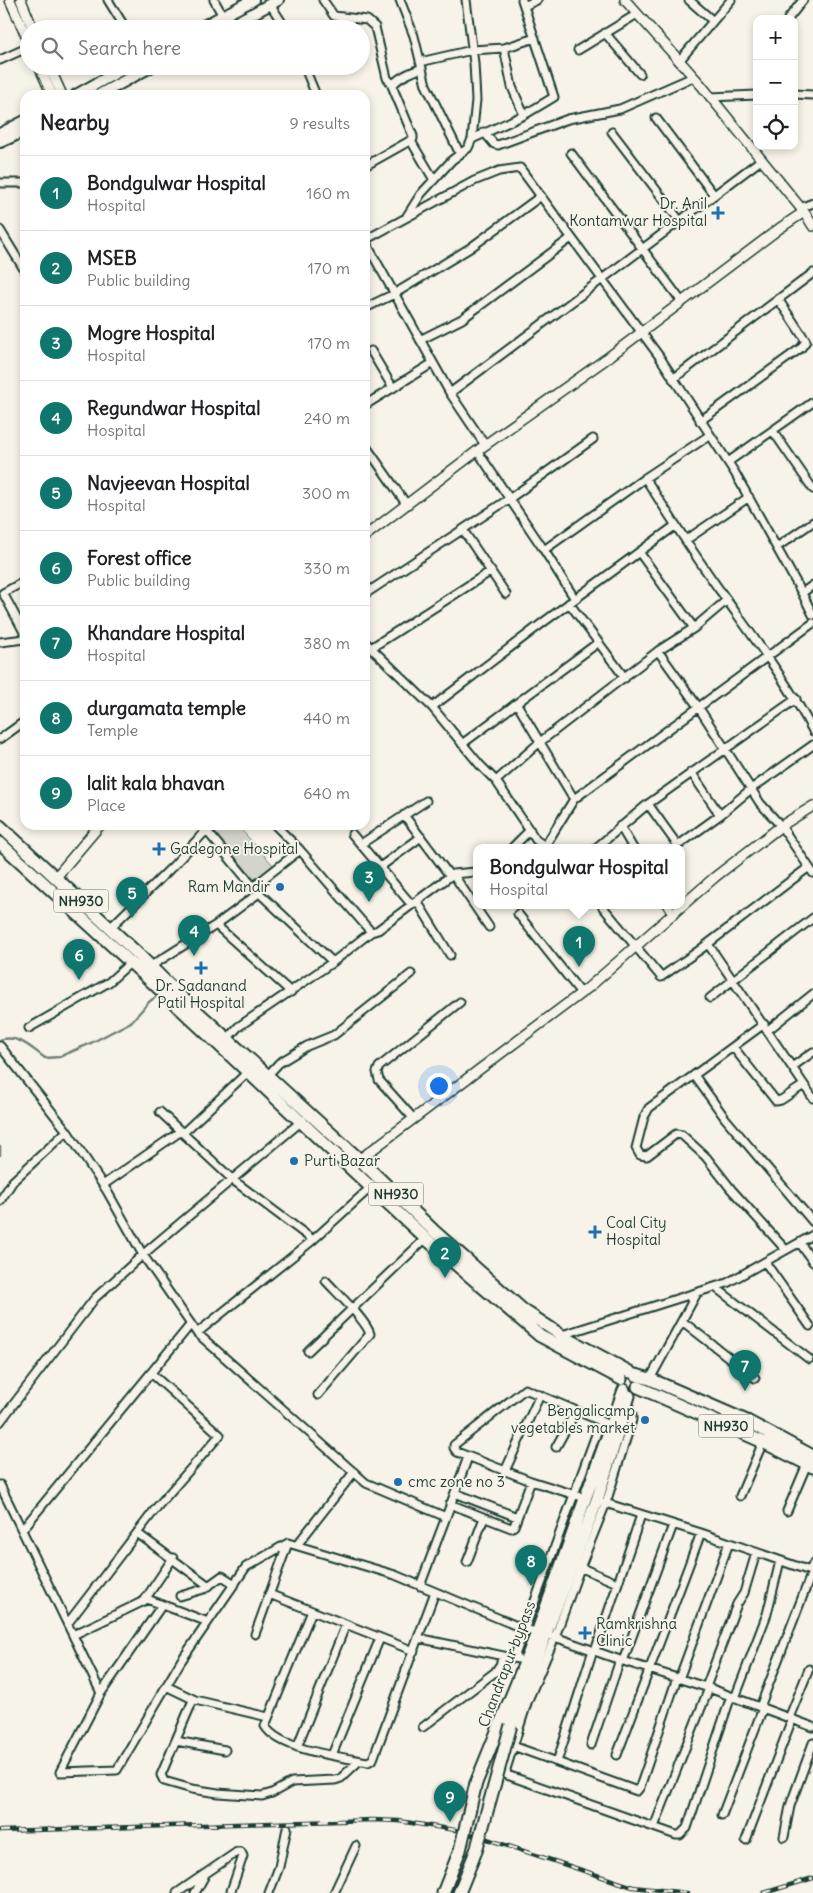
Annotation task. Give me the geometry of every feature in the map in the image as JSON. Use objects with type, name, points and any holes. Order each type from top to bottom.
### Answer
[{"type":"highway","name":"NH930","points":[[0,826],[151,966],[158,980]]},
{"type":"highway","name":"NH930","points":[[0,843],[130,963],[158,980],[251,1069],[300,1122],[370,1188],[402,1209]]},
{"type":"highway","name":"NH930","points":[[184,1006],[228,1037],[251,1069],[270,1072],[308,1113],[359,1159],[402,1209],[540,1336],[630,1382],[811,1462]]},
{"type":"highway","name":"NH930","points":[[429,1234],[523,1310],[630,1382],[650,1379],[749,1422],[811,1462]]},
{"type":"highway","name":"Chandrapur bypass","points":[[459,1893],[476,1851],[512,1725],[546,1635],[602,1502],[630,1382]]},
{"type":"highway","name":"Chandrapur bypass","points":[[443,1893],[460,1850],[476,1784],[520,1660],[546,1635],[579,1497],[606,1423],[630,1382]]},
{"type":"main road","points":[[215,20],[253,0]]},
{"type":"main road","points":[[241,20],[274,2]]},
{"type":"main road","points":[[85,90],[112,75]]},
{"type":"main road","points":[[108,90],[136,75]]},
{"type":"main road","points":[[0,134],[20,124]]},
{"type":"main road","points":[[0,142],[20,133]]},
{"type":"street","points":[[10,0],[20,22]]},
{"type":"street","points":[[21,0],[29,20]]},
{"type":"street","points":[[108,0],[120,20]]},
{"type":"street","points":[[214,0],[223,16]]},
{"type":"street","points":[[323,0],[337,17],[367,20]]},
{"type":"street","points":[[400,0],[414,36],[426,85],[460,154]]},
{"type":"street","points":[[407,216],[421,194],[468,148],[472,139],[476,100],[466,0]]},
{"type":"street","points":[[472,139],[554,97],[523,3],[536,0]]},
{"type":"street","points":[[625,0],[710,97],[813,226]]},
{"type":"street","points":[[689,0],[713,21]]},
{"type":"street","points":[[679,60],[731,0]]},
{"type":"street","points":[[791,15],[803,0]]},
{"type":"street","points":[[274,2],[282,20]]},
{"type":"street","points":[[578,50],[637,14]]},
{"type":"street","points":[[370,23],[375,27],[386,78],[392,84],[413,136],[412,141],[434,180]]},
{"type":"street","points":[[605,33],[640,74]]},
{"type":"street","points":[[392,84],[421,65],[472,50],[504,48],[535,38]]},
{"type":"street","points":[[504,48],[512,87],[524,114]]},
{"type":"street","points":[[0,60],[20,51]]},
{"type":"street","points":[[43,75],[50,90]]},
{"type":"street","points":[[53,75],[60,90]]},
{"type":"street","points":[[308,75],[314,90]]},
{"type":"street","points":[[484,132],[492,142],[498,145],[568,119],[620,109],[693,77]]},
{"type":"street","points":[[798,94],[813,95]]},
{"type":"street","points":[[710,97],[753,95]]},
{"type":"street","points":[[656,118],[714,195]]},
{"type":"street","points":[[612,132],[680,221]]},
{"type":"street","points":[[370,163],[412,141]]},
{"type":"street","points":[[571,153],[682,302]]},
{"type":"street","points":[[450,393],[761,160]]},
{"type":"street","points":[[370,237],[474,181],[506,170],[520,168],[642,332],[728,462],[777,547],[813,615]]},
{"type":"street","points":[[0,183],[20,183]]},
{"type":"street","points":[[370,306],[394,294],[470,248],[541,196]]},
{"type":"street","points":[[370,532],[486,445],[642,332],[813,203]]},
{"type":"street","points":[[0,230],[20,263]]},
{"type":"street","points":[[420,340],[462,319],[571,238]]},
{"type":"street","points":[[370,249],[450,393],[486,445]]},
{"type":"street","points":[[673,379],[813,273]]},
{"type":"street","points":[[700,421],[802,348],[806,341],[778,299]]},
{"type":"street","points":[[371,351],[393,388]]},
{"type":"street","points":[[370,402],[433,363]]},
{"type":"street","points":[[728,462],[813,402]]},
{"type":"street","points":[[773,431],[813,490]]},
{"type":"street","points":[[544,550],[645,478],[710,435]]},
{"type":"street","points":[[370,591],[509,499],[593,439]]},
{"type":"street","points":[[370,452],[407,505]]},
{"type":"street","points":[[478,452],[544,550],[572,601],[625,678]]},
{"type":"street","points":[[645,478],[727,600],[767,655],[796,699],[813,731]]},
{"type":"street","points":[[686,540],[749,497]]},
{"type":"street","points":[[777,547],[813,522]]},
{"type":"street","points":[[432,707],[676,525]]},
{"type":"street","points":[[463,530],[506,594]]},
{"type":"street","points":[[639,552],[694,628]]},
{"type":"street","points":[[491,571],[371,648],[432,707],[462,744],[496,781],[536,840],[542,844]]},
{"type":"street","points":[[20,584],[3,593],[20,625]]},
{"type":"street","points":[[802,593],[813,585]]},
{"type":"street","points":[[496,781],[540,742],[658,651],[694,628],[727,600]]},
{"type":"street","points":[[549,844],[574,800],[699,708],[767,655],[813,623]]},
{"type":"street","points":[[0,642],[20,640]]},
{"type":"street","points":[[462,744],[599,642]]},
{"type":"street","points":[[604,909],[661,977],[811,870],[781,826],[760,803],[699,708],[658,651]]},
{"type":"street","points":[[600,844],[620,826],[691,772],[796,699]]},
{"type":"street","points":[[517,704],[574,800]]},
{"type":"street","points":[[0,739],[20,724]]},
{"type":"street","points":[[648,804],[676,843],[680,844],[720,815],[751,788],[813,745]]},
{"type":"street","points":[[691,772],[720,815]]},
{"type":"street","points":[[361,844],[426,801]]},
{"type":"street","points":[[685,904],[715,877],[781,826],[813,806]]},
{"type":"street","points":[[404,815],[473,905]]},
{"type":"street","points":[[620,826],[631,844]]},
{"type":"street","points":[[49,887],[96,830]]},
{"type":"street","points":[[110,928],[174,865],[206,830]]},
{"type":"street","points":[[211,830],[253,887],[333,962]]},
{"type":"street","points":[[280,830],[300,850],[371,932]]},
{"type":"street","points":[[516,844],[530,830]]},
{"type":"street","points":[[352,834],[380,867],[414,902],[450,955]]},
{"type":"street","points":[[380,867],[421,837]]},
{"type":"street","points":[[253,887],[300,850]]},
{"type":"street","points":[[228,1037],[238,1027],[291,992],[371,932],[378,930],[452,875],[473,872]]},
{"type":"street","points":[[151,966],[216,925],[259,893]]},
{"type":"street","points":[[476,909],[489,927]]},
{"type":"street","points":[[670,909],[673,915]]},
{"type":"street","points":[[350,1168],[359,1159],[581,993],[680,909]]},
{"type":"street","points":[[518,914],[581,993]]},
{"type":"street","points":[[710,998],[813,918]]},
{"type":"street","points":[[216,925],[291,992]]},
{"type":"street","points":[[708,944],[813,1098]]},
{"type":"street","points":[[29,1028],[109,982],[130,963]]},
{"type":"street","points":[[270,1072],[279,1063],[307,1046],[334,1035],[411,974]]},
{"type":"street","points":[[785,1249],[731,1189],[706,1157],[682,1135],[676,1134],[647,1156],[640,1155],[636,1148],[646,1113],[653,1105],[733,1047],[766,1027],[813,994]]},
{"type":"street","points":[[414,1119],[378,1080],[377,1072],[380,1067],[460,1002]]},
{"type":"street","points":[[0,1046],[67,1131],[103,1185],[142,1255],[197,1333],[366,1483],[446,1518]]},
{"type":"street","points":[[733,1047],[776,1101],[804,1085]]},
{"type":"street","points":[[792,1067],[813,1052]]},
{"type":"street","points":[[103,1185],[182,1132],[251,1069]]},
{"type":"street","points":[[694,1075],[725,1118],[813,1222]]},
{"type":"street","points":[[160,1112],[233,1180],[313,1240]]},
{"type":"street","points":[[0,1422],[95,1298],[142,1255],[233,1180],[308,1113]]},
{"type":"street","points":[[0,1201],[13,1181],[67,1131]]},
{"type":"street","points":[[197,1333],[313,1240],[370,1188]]},
{"type":"street","points":[[308,1351],[429,1234]]},
{"type":"street","points":[[562,1335],[727,1283],[813,1235]]},
{"type":"street","points":[[800,1243],[813,1262]]},
{"type":"street","points":[[765,1262],[810,1326]]},
{"type":"street","points":[[318,1395],[369,1336],[368,1329],[352,1308],[326,1281]]},
{"type":"street","points":[[715,1287],[809,1359]]},
{"type":"street","points":[[650,1379],[697,1293]]},
{"type":"street","points":[[682,1321],[755,1378]]},
{"type":"street","points":[[22,1530],[191,1324]]},
{"type":"street","points":[[68,1624],[157,1507],[220,1436],[151,1373]]},
{"type":"street","points":[[418,1638],[520,1660],[524,1629],[579,1497],[457,1452],[454,1446],[522,1390],[527,1389],[606,1423]]},
{"type":"street","points":[[505,1471],[540,1395]]},
{"type":"street","points":[[556,1447],[576,1410]]},
{"type":"street","points":[[740,1496],[763,1442]]},
{"type":"street","points":[[420,1586],[468,1456]]},
{"type":"street","points":[[787,1511],[811,1462]]},
{"type":"street","points":[[297,1545],[354,1472]]},
{"type":"street","points":[[450,1504],[511,1528],[518,1517],[532,1481]]},
{"type":"street","points":[[0,1484],[101,1693]]},
{"type":"street","points":[[455,1493],[518,1517]]},
{"type":"street","points":[[602,1502],[812,1570],[722,1815]]},
{"type":"street","points":[[557,1762],[617,1583],[642,1515]]},
{"type":"street","points":[[467,1562],[484,1518]]},
{"type":"street","points":[[592,1745],[621,1661],[673,1525]]},
{"type":"street","points":[[137,1533],[209,1586]]},
{"type":"street","points":[[617,1755],[701,1533]]},
{"type":"street","points":[[255,1634],[288,1543]]},
{"type":"street","points":[[162,1605],[101,1693],[60,1772],[117,1770],[181,1661],[246,1567],[288,1543],[395,1575],[524,1629],[707,1687],[813,1727]]},
{"type":"street","points":[[513,1746],[636,1791],[640,1787],[678,1678],[729,1543]]},
{"type":"street","points":[[654,1827],[737,1604],[744,1593],[756,1553]]},
{"type":"street","points":[[73,1635],[147,1599],[173,1558]]},
{"type":"street","points":[[546,1635],[506,1769],[507,1775],[680,1835],[688,1828],[733,1697],[767,1614],[780,1561]]},
{"type":"street","points":[[576,1566],[617,1583]]},
{"type":"street","points":[[180,1596],[201,1591],[222,1576],[234,1584]]},
{"type":"street","points":[[312,1611],[268,1717],[267,1730],[297,1747],[368,1762],[373,1759],[435,1592]]},
{"type":"street","points":[[269,1594],[414,1651]]},
{"type":"street","points":[[147,1599],[208,1622]]},
{"type":"street","points":[[297,1747],[346,1624]]},
{"type":"street","points":[[332,1755],[380,1638]]},
{"type":"street","points":[[423,1727],[495,1672],[503,1656]]},
{"type":"street","points":[[746,1840],[809,1669]]},
{"type":"street","points":[[166,1686],[193,1700],[268,1717]]},
{"type":"street","points":[[193,1700],[161,1775],[164,1781],[192,1789],[218,1793],[262,1796],[272,1793],[292,1782],[335,1780],[345,1774],[359,1760]]},
{"type":"street","points":[[176,1741],[224,1750]]},
{"type":"street","points":[[784,1837],[790,1806],[813,1743]]},
{"type":"street","points":[[269,1893],[279,1867],[288,1828]]},
{"type":"street","points":[[334,1893],[356,1846]]},
{"type":"street","points":[[177,1893],[237,1852],[241,1852],[242,1856],[233,1892]]},
{"type":"street","points":[[195,1893],[205,1875]]},
{"type":"shaded area","points":[[212,830],[242,830],[273,865],[255,880]]},
{"type":"waterway","points":[[0,1040],[19,1040],[45,1058],[59,1057],[131,1022],[150,1001],[160,994]]},
{"type":"waterway","points":[[193,1000],[249,1052]]},
{"type":"waterway","points":[[0,1147],[0,1155]]},
{"type":"railway","points":[[0,1831],[373,1820],[399,1821],[455,1830],[481,1837],[633,1887],[687,1893]]},
{"type":"railway","points":[[764,1893],[813,1878]]},
{"type":"place","name":"Dr. Anil Kontamwar Hospital","points":[[718,213]]},
{"type":"place","name":"Gadegone Hospital","points":[[159,849]]},
{"type":"place","name":"Ram Mandir","points":[[280,887]]},
{"type":"place","name":"Mogre Hospital","points":[[369,902]]},
{"type":"place","name":"Navjeevan Hospital","points":[[132,918]]},
{"type":"place","name":"Regundwar Hospital","points":[[194,956]]},
{"type":"place","name":"Bondgulwar Hospital","points":[[579,967]]},
{"type":"place","name":"Dr. Sadanand Patil Hospital","points":[[201,968]]},
{"type":"place","name":"Forest office","points":[[79,980]]},
{"type":"place","name":"Purti Bazar","points":[[294,1161]]},
{"type":"place","name":"Coal City Hospital","points":[[595,1232]]},
{"type":"place","name":"MSEB","points":[[445,1278]]},
{"type":"place","name":"Khandare Hospital","points":[[745,1391]]},
{"type":"place","name":"Bengalicamp vegetables market","points":[[645,1420]]},
{"type":"place","name":"cmc zone no 3","points":[[398,1482]]},
{"type":"place","name":"durgamata temple","points":[[531,1586]]},
{"type":"place","name":"Ramkrishna Clinic","points":[[585,1633]]},
{"type":"place","name":"lalit kala bhavan","points":[[450,1822]]}]
